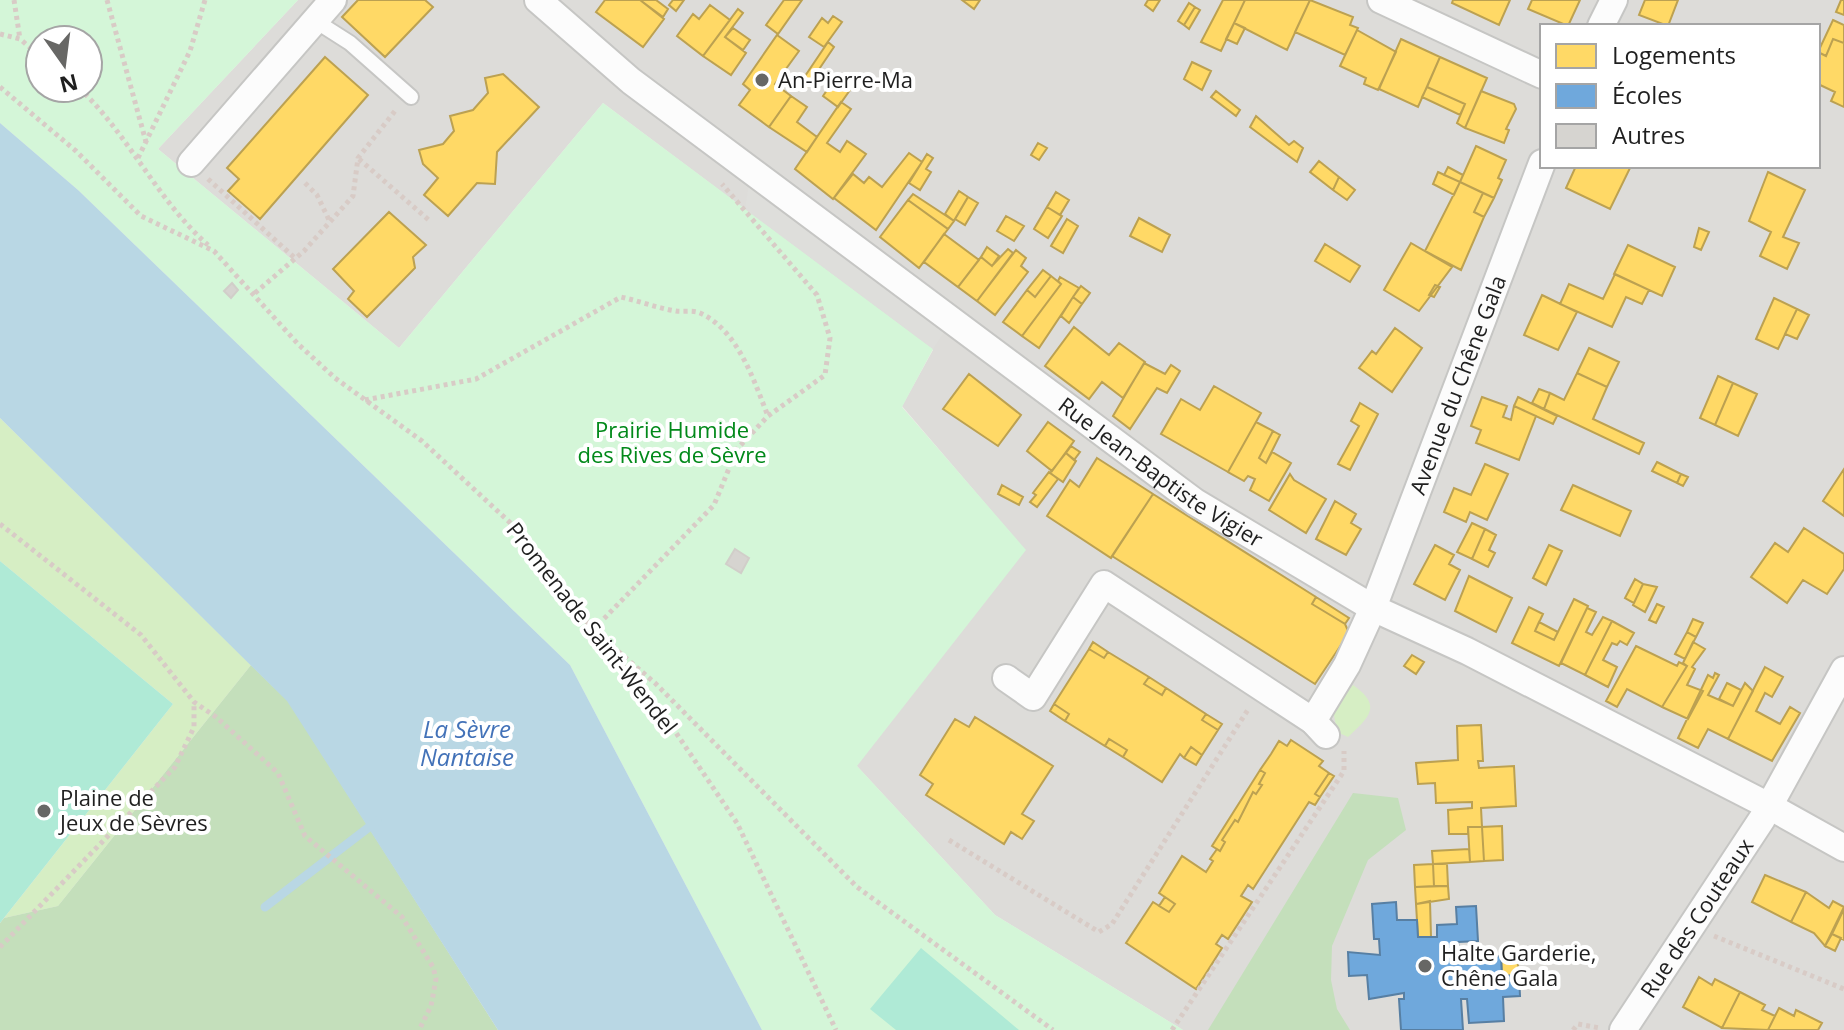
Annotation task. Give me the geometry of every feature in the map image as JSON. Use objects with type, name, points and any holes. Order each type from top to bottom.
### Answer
[{"type":"street","points":[[196,167],[333,0]]},
{"type":"street","name":"Rue Jean-Baptiste Vigier","points":[[538,0],[631,81],[1195,502],[1373,608],[1467,651],[1769,806],[1844,848]]},
{"type":"street","points":[[1381,0],[1540,74]]},
{"type":"street","points":[[1602,24],[1614,0]]},
{"type":"street","name":"Avenue du Chêne Gala","points":[[1319,728],[1373,608],[1540,168]]},
{"type":"street","points":[[1006,678],[1033,697],[1104,584],[1263,687],[1319,728]]},
{"type":"street","name":"Rue des Couteaux","points":[[1623,1030],[1769,806],[1844,670]]},
{"type":"lane","points":[[314,20],[350,43],[409,95]]},
{"type":"path","points":[[14,0],[20,39]]},
{"type":"path","points":[[107,0],[146,142]]},
{"type":"path","points":[[138,158],[190,51],[205,0]]},
{"type":"path","points":[[0,34],[24,42]]},
{"type":"path","name":"Promenade Saint-Wendel","points":[[0,87],[76,151],[141,216],[214,251],[298,344],[365,400],[422,441],[518,530],[593,630],[664,715],[737,823],[836,1030]]},
{"type":"path","points":[[255,293],[296,259],[353,196],[358,158],[409,95]]},
{"type":"path","points":[[92,104],[138,158],[179,220],[214,251]]},
{"type":"path","points":[[727,152],[715,174],[719,181],[817,295],[830,338],[825,375],[768,416],[737,449],[714,505],[593,630],[655,683],[857,887],[1053,1030]]},
{"type":"path","points":[[358,158],[431,222]]},
{"type":"path","points":[[196,167],[224,197],[257,226],[277,238],[296,259]]},
{"type":"path","points":[[305,183],[317,195],[330,222]]},
{"type":"path","points":[[365,400],[476,379],[621,297],[677,311],[699,313],[718,326],[752,374],[768,416]]},
{"type":"path","points":[[0,524],[141,635],[194,702],[216,717],[278,773],[305,836],[402,917],[433,967],[435,990],[419,1030]]},
{"type":"path","points":[[949,840],[1099,932],[1112,924],[1263,687]]},
{"type":"path","points":[[0,947],[175,767],[194,727],[194,702]]},
{"type":"path","points":[[1172,1030],[1344,771],[1346,758],[1342,747],[1319,728]]},
{"type":"path","points":[[1691,926],[1844,989]]},
{"type":"path","points":[[1573,1030],[1578,1024],[1613,1030]]},
{"type":"shaded area","points":[[298,0],[1844,0],[1844,1030],[1183,1030],[995,915],[856,765],[1025,550],[902,406],[933,350],[603,103],[399,348],[158,149]]},
{"type":"shaded area","points":[[749,184],[944,332],[933,349],[745,209]]},
{"type":"green space","name":"Prairie Humide des Rives de Sèvre","points":[[0,0],[298,0],[158,149],[399,348],[603,103],[933,349],[902,407],[1026,550],[857,766],[995,915],[1183,1030],[762,1030],[570,665],[78,190],[0,123]]},
{"type":"green space","points":[[0,418],[251,665],[58,906],[4,918],[173,704],[0,561]]},
{"type":"green space","name":"Plaine de Jeux de Sèvres","points":[[0,561],[173,704],[0,923]]},
{"type":"green space","points":[[251,665],[288,701],[498,1030],[0,1030],[0,923],[4,918],[58,906]]},
{"type":"green space","points":[[1353,685],[1368,699],[1370,711],[1348,737],[1337,732],[1333,709]]},
{"type":"green space","points":[[1353,793],[1398,798],[1406,830],[1368,860],[1332,946],[1331,980],[1337,1009],[1350,1030],[1208,1030]]},
{"type":"green space","points":[[921,948],[1019,1030],[896,1030],[870,1009]]},
{"type":"water","name":"La Sèvre Nantaise","points":[[0,123],[78,190],[570,665],[762,1030],[498,1030],[287,701],[0,418]]},
{"type":"building: Logements","points":[[358,0],[425,0],[433,7],[385,57],[342,17]]},
{"type":"building: Logements","points":[[605,0],[640,0],[664,19],[643,47],[596,12]]},
{"type":"building: Logements","points":[[640,0],[656,0],[668,9],[663,17]]},
{"type":"building: Logements","points":[[673,0],[684,0],[676,11],[669,5]]},
{"type":"building: Logements","points":[[784,0],[802,0],[778,34],[766,25]]},
{"type":"building: Logements","points":[[962,0],[980,0],[974,9]]},
{"type":"building: Logements","points":[[1148,0],[1160,0],[1153,11],[1145,5]]},
{"type":"building: Logements","points":[[1223,0],[1245,0],[1221,51],[1201,42]]},
{"type":"building: Logements","points":[[1245,0],[1310,0],[1287,50],[1234,23]]},
{"type":"building: Logements","points":[[1310,0],[1353,17],[1350,25],[1358,28],[1345,55],[1295,32]]},
{"type":"building: Logements","points":[[1453,0],[1510,0],[1499,25],[1452,3]]},
{"type":"building: Logements","points":[[1532,0],[1580,0],[1569,24],[1528,9]]},
{"type":"building: Logements","points":[[1645,0],[1678,0],[1669,24],[1639,15]]},
{"type":"building: Logements","points":[[1841,0],[1844,0],[1844,15],[1836,12]]},
{"type":"building: Logements","points":[[1189,3],[1195,7],[1184,25],[1178,21]]},
{"type":"building: Logements","points":[[710,5],[730,20],[703,56],[677,36],[693,14],[699,19]]},
{"type":"building: Logements","points":[[1195,7],[1200,10],[1189,29],[1184,25]]},
{"type":"building: Logements","points":[[738,9],[743,13],[725,37],[746,53],[731,75],[703,56]]},
{"type":"building: Logements","points":[[833,16],[842,22],[824,47],[809,37],[822,18],[828,23]]},
{"type":"building: Logements","points":[[1833,20],[1844,25],[1844,43],[1833,39],[1826,56],[1820,53]]},
{"type":"building: Logements","points":[[1234,23],[1245,28],[1237,44],[1226,39]]},
{"type":"building: Logements","points":[[733,28],[750,40],[743,50],[725,37]]},
{"type":"building: Logements","points":[[1357,30],[1396,52],[1378,90],[1364,84],[1366,78],[1340,66]]},
{"type":"building: Logements","name":"An-Pierre-Ma","points":[[777,35],[799,51],[775,84],[791,96],[769,127],[739,105],[750,90],[743,84]]},
{"type":"building: Logements","points":[[1401,39],[1440,57],[1418,107],[1379,89]]},
{"type":"building: Logements","points":[[1833,39],[1844,43],[1844,107],[1831,101],[1835,92],[1820,85],[1820,53],[1826,56]]},
{"type":"building: Logements","points":[[828,42],[834,47],[807,87],[801,82]]},
{"type":"building: Logements","points":[[325,57],[368,95],[260,219],[228,191],[239,179],[227,168]]},
{"type":"building: Logements","points":[[1440,57],[1487,78],[1465,128],[1457,123],[1465,104],[1427,87]]},
{"type":"building: Logements","points":[[1192,62],[1211,71],[1202,90],[1184,79]]},
{"type":"building: Logements","points":[[503,74],[539,107],[497,152],[495,184],[477,183],[448,216],[424,195],[438,178],[423,164],[419,150],[443,144],[454,131],[450,116],[473,110],[488,93],[485,78]]},
{"type":"building: Logements","points":[[834,80],[850,90],[838,107],[823,96]]},
{"type":"building: Logements","points":[[1427,87],[1465,104],[1460,115],[1422,97]]},
{"type":"building: Logements","points":[[1216,91],[1240,110],[1236,116],[1211,97]]},
{"type":"building: Logements","points":[[1481,91],[1514,104],[1516,109],[1506,129],[1509,130],[1504,143],[1465,128]]},
{"type":"building: Logements","points":[[791,96],[807,107],[797,122],[817,137],[807,152],[769,127]]},
{"type":"building: Logements","points":[[841,102],[851,109],[827,143],[840,152],[847,141],[866,154],[833,199],[795,169]]},
{"type":"building: Logements","points":[[1256,116],[1289,145],[1294,141],[1303,148],[1297,162],[1250,127]]},
{"type":"building: Logements","points":[[1038,143],[1047,148],[1039,160],[1031,155]]},
{"type":"building: Logements","points":[[1476,146],[1506,160],[1494,198],[1460,182]]},
{"type":"building: Logements","points":[[909,153],[922,162],[876,230],[834,198],[853,174],[864,183],[869,177],[882,187]]},
{"type":"building: Logements","points":[[927,154],[933,158],[926,169],[931,172],[920,190],[909,183]]},
{"type":"building: Logements","points":[[1319,161],[1339,177],[1333,190],[1310,172]]},
{"type":"building: Logements","points":[[1448,167],[1463,175],[1460,182],[1444,175]]},
{"type":"building: Logements","points":[[1575,168],[1630,168],[1610,209],[1566,188]]},
{"type":"building: Logements","points":[[1438,172],[1460,182],[1454,195],[1433,184]]},
{"type":"building: Logements","points":[[1768,172],[1805,190],[1783,237],[1799,243],[1787,269],[1760,256],[1771,232],[1749,221]]},
{"type":"building: Logements","points":[[1339,177],[1355,190],[1347,200],[1333,190]]},
{"type":"building: Logements","points":[[1460,182],[1483,193],[1474,212],[1484,217],[1461,270],[1425,251]]},
{"type":"building: Logements","points":[[959,191],[968,197],[954,221],[945,214]]},
{"type":"building: Logements","points":[[1056,192],[1069,200],[1060,215],[1047,207]]},
{"type":"building: Logements","points":[[1483,193],[1494,198],[1484,217],[1474,212]]},
{"type":"building: Logements","points":[[913,194],[954,221],[948,229],[908,200]]},
{"type":"building: Logements","points":[[968,197],[978,203],[965,225],[955,219]]},
{"type":"building: Logements","points":[[908,200],[948,229],[919,268],[880,237]]},
{"type":"building: Logements","points":[[1047,207],[1062,216],[1048,238],[1034,229]]},
{"type":"building: Logements","points":[[389,212],[426,245],[413,257],[415,268],[367,317],[348,299],[354,291],[333,269]]},
{"type":"building: Logements","points":[[1006,216],[1024,226],[1014,241],[997,231]]},
{"type":"building: Logements","points":[[1139,218],[1170,235],[1162,252],[1130,236]]},
{"type":"building: Logements","points":[[1067,219],[1078,226],[1063,253],[1051,246]]},
{"type":"building: Logements","points":[[1699,228],[1709,232],[1701,250],[1694,247]]},
{"type":"building: Logements","points":[[944,234],[979,260],[958,287],[924,262]]},
{"type":"building: Logements","points":[[1411,243],[1452,267],[1419,311],[1384,290]]},
{"type":"building: Logements","points":[[1325,244],[1360,266],[1350,282],[1315,261]]},
{"type":"building: Logements","points":[[1628,245],[1675,267],[1662,296],[1614,274]]},
{"type":"building: Logements","points":[[987,247],[999,256],[992,266],[981,257]]},
{"type":"building: Logements","points":[[1008,249],[1013,253],[977,301],[958,287],[981,257],[992,266]]},
{"type":"building: Logements","points":[[1016,250],[1026,258],[1021,266],[1028,272],[995,315],[977,301]]},
{"type":"building: Logements","points":[[1043,270],[1051,276],[1035,297],[1027,290]]},
{"type":"building: Logements","points":[[1615,274],[1649,290],[1642,304],[1626,297],[1612,327],[1560,304],[1569,284],[1603,299]]},
{"type":"building: Logements","points":[[1051,276],[1061,284],[1022,336],[1003,322],[1027,290],[1035,297]]},
{"type":"building: Logements","points":[[1060,277],[1079,288],[1039,348],[1022,336],[1061,284],[1058,281]]},
{"type":"building: Logements","points":[[1435,285],[1440,287],[1434,297],[1429,295]]},
{"type":"building: Logements","points":[[1081,286],[1090,293],[1082,304],[1073,297]]},
{"type":"building: Logements","points":[[1542,295],[1577,312],[1558,350],[1524,335]]},
{"type":"building: Logements","points":[[1073,297],[1082,304],[1069,323],[1061,316]]},
{"type":"building: Logements","points":[[1774,298],[1797,309],[1778,349],[1756,339]]},
{"type":"building: Logements","points":[[1797,309],[1809,315],[1797,339],[1785,334]]},
{"type":"building: Logements","points":[[1074,327],[1109,355],[1119,343],[1145,362],[1123,398],[1102,382],[1089,399],[1045,366]]},
{"type":"building: Logements","points":[[1395,328],[1422,348],[1392,392],[1359,368],[1372,351],[1376,354]]},
{"type":"building: Logements","points":[[1589,348],[1619,362],[1607,387],[1577,373]]},
{"type":"building: Logements","points":[[1144,363],[1165,374],[1171,365],[1180,371],[1167,393],[1157,388],[1130,429],[1113,416]]},
{"type":"building: Logements","points":[[1577,373],[1607,387],[1593,419],[1644,443],[1639,454],[1544,409],[1550,393],[1564,400]]},
{"type":"building: Logements","points":[[969,374],[1021,415],[998,446],[943,409]]},
{"type":"building: Logements","points":[[1718,376],[1733,383],[1715,425],[1700,418]]},
{"type":"building: Logements","points":[[1733,383],[1757,394],[1738,436],[1715,425]]},
{"type":"building: Logements","points":[[1214,386],[1261,413],[1228,472],[1161,434],[1181,399],[1200,410]]},
{"type":"building: Logements","points":[[1539,389],[1550,393],[1544,409],[1532,403]]},
{"type":"building: Logements","points":[[1482,397],[1507,406],[1503,417],[1511,420],[1514,406],[1536,416],[1519,460],[1476,443],[1481,430],[1471,426]]},
{"type":"building: Logements","points":[[1518,397],[1557,416],[1553,424],[1514,406]]},
{"type":"building: Logements","points":[[1360,403],[1378,414],[1350,470],[1338,464],[1359,426],[1351,421]]},
{"type":"building: Logements","points":[[1048,422],[1074,441],[1052,471],[1027,451]]},
{"type":"building: Logements","points":[[1256,422],[1273,431],[1259,458],[1266,463],[1272,452],[1291,463],[1269,501],[1250,490],[1255,479],[1248,476],[1244,481],[1228,472]]},
{"type":"building: Logements","points":[[1273,431],[1280,435],[1266,463],[1259,458]]},
{"type":"building: Logements","points":[[1071,446],[1080,452],[1074,460],[1066,453]]},
{"type":"building: Logements","points":[[1066,453],[1076,461],[1063,482],[1050,473]]},
{"type":"building: Logements","points":[[1097,458],[1153,494],[1111,558],[1047,516],[1070,480],[1079,487]]},
{"type":"building: Logements","points":[[1657,462],[1681,474],[1677,483],[1652,471]]},
{"type":"building: Logements","points":[[1485,464],[1508,474],[1487,520],[1470,512],[1466,522],[1444,512],[1454,488],[1471,495]]},
{"type":"building: Logements","points":[[1844,469],[1844,516],[1823,501]]},
{"type":"building: Logements","points":[[1049,472],[1058,479],[1037,507],[1030,502],[1036,495],[1033,493]]},
{"type":"building: Logements","points":[[1290,474],[1294,480],[1326,499],[1306,533],[1269,510]]},
{"type":"building: Logements","points":[[1681,474],[1688,477],[1683,486],[1677,483]]},
{"type":"building: Logements","points":[[1002,485],[1023,497],[1019,505],[998,494]]},
{"type":"building: Logements","points":[[1573,485],[1631,511],[1620,536],[1561,510]]},
{"type":"building: Logements","points":[[1153,494],[1316,597],[1312,604],[1345,624],[1349,633],[1315,684],[1112,556]]},
{"type":"building: Logements","points":[[1335,501],[1356,514],[1351,523],[1361,529],[1346,555],[1316,539]]},
{"type":"building: Logements","points":[[1472,523],[1485,529],[1472,559],[1457,552]]},
{"type":"building: Logements","points":[[1804,528],[1844,554],[1844,569],[1827,594],[1803,580],[1787,603],[1751,577],[1775,543],[1788,552]]},
{"type":"building: Logements","points":[[1485,529],[1496,535],[1489,550],[1495,553],[1488,567],[1472,559]]},
{"type":"building: Logements","points":[[1435,545],[1454,555],[1449,564],[1460,570],[1445,600],[1414,584]]},
{"type":"building: Logements","points":[[1549,545],[1562,551],[1546,585],[1533,578]]},
{"type":"building: Logements","points":[[1469,576],[1512,598],[1496,632],[1455,611]]},
{"type":"building: Logements","points":[[1635,579],[1643,584],[1634,603],[1625,598]]},
{"type":"building: Logements","points":[[1643,584],[1657,587],[1645,612],[1633,605]]},
{"type":"building: Logements","points":[[1316,597],[1349,618],[1345,624],[1312,604]]},
{"type":"building: Logements","points":[[1574,599],[1588,606],[1559,666],[1512,643],[1529,607],[1543,614],[1535,631],[1554,640]]},
{"type":"building: Logements","points":[[1657,604],[1664,607],[1656,623],[1649,620]]},
{"type":"building: Logements","points":[[1587,608],[1596,612],[1586,632],[1592,635],[1603,617],[1612,621],[1585,675],[1561,663]]},
{"type":"building: Logements","points":[[1693,619],[1703,623],[1696,637],[1687,632]]},
{"type":"building: Logements","points":[[1612,621],[1634,633],[1627,645],[1620,641],[1617,645],[1612,643],[1603,660],[1617,667],[1608,687],[1585,675]]},
{"type":"building: Logements","points":[[1539,622],[1558,632],[1554,640],[1535,631]]},
{"type":"building: Logements","points":[[1687,632],[1696,637],[1685,659],[1675,654]]},
{"type":"building: Logements","points":[[1093,642],[1108,652],[1104,658],[1089,649]]},
{"type":"building: Logements","points":[[1693,642],[1705,649],[1692,667],[1695,669],[1687,685],[1703,691],[1688,719],[1662,707],[1687,666],[1683,663]]},
{"type":"building: Logements","points":[[1636,646],[1677,666],[1679,662],[1687,666],[1662,707],[1627,689],[1617,707],[1606,701]]},
{"type":"building: Logements","points":[[1089,649],[1104,658],[1108,652],[1149,677],[1144,684],[1162,695],[1166,688],[1206,714],[1202,720],[1218,730],[1202,755],[1191,747],[1184,758],[1180,754],[1162,782],[1123,757],[1127,750],[1109,739],[1105,746],[1065,721],[1069,714],[1054,704]]},
{"type":"building: Logements","points":[[1412,655],[1424,662],[1416,674],[1404,666]]},
{"type":"building: Logements","points":[[1765,667],[1783,677],[1772,697],[1765,693],[1756,711],[1780,724],[1790,707],[1800,713],[1772,761],[1728,739]]},
{"type":"building: Logements","points":[[1715,673],[1719,675],[1708,695],[1733,706],[1745,683],[1753,691],[1728,739],[1708,729],[1698,748],[1678,738],[1708,675],[1713,678]]},
{"type":"building: Logements","points":[[1149,677],[1166,688],[1162,695],[1144,684]]},
{"type":"building: Logements","points":[[1727,683],[1741,690],[1733,706],[1719,699]]},
{"type":"building: Logements","points":[[1054,704],[1069,714],[1065,721],[1050,711]]},
{"type":"building: Logements","points":[[1206,714],[1222,724],[1218,730],[1202,720]]},
{"type":"building: Logements","points":[[975,717],[1053,766],[1022,814],[1034,821],[1022,839],[1011,832],[1004,844],[926,795],[933,784],[920,775],[955,719],[969,727]]},
{"type":"building: Logements","points":[[1481,725],[1483,761],[1478,761],[1479,768],[1514,766],[1516,806],[1481,808],[1482,827],[1468,827],[1468,834],[1449,834],[1448,810],[1472,808],[1472,802],[1436,803],[1435,783],[1418,784],[1416,763],[1458,760],[1457,726]]},
{"type":"building: Logements","points":[[1109,739],[1127,750],[1123,757],[1105,746]]},
{"type":"building: Logements","points":[[1291,740],[1323,761],[1319,766],[1329,773],[1315,794],[1320,797],[1315,805],[1309,802],[1253,889],[1248,885],[1241,896],[1252,902],[1228,939],[1222,935],[1216,944],[1222,948],[1196,989],[1126,943],[1153,902],[1169,912],[1175,904],[1159,893],[1182,856],[1206,872],[1213,861],[1210,859],[1225,842],[1222,840],[1235,820],[1238,822],[1253,792],[1256,794],[1262,785],[1259,784],[1265,773],[1260,770],[1279,741],[1287,746]]},
{"type":"building: Logements","points":[[1191,747],[1202,755],[1196,765],[1184,758]]},
{"type":"building: Logements","points":[[1260,770],[1265,773],[1259,784],[1262,785],[1256,794],[1253,792],[1238,822],[1235,820],[1222,840],[1225,842],[1220,851],[1212,846]]},
{"type":"building: Logements","points":[[1329,773],[1334,776],[1320,797],[1315,794]]},
{"type":"building: Logements","points":[[1502,826],[1503,860],[1484,861],[1482,827]]},
{"type":"building: Logements","points":[[1468,827],[1482,827],[1484,861],[1470,862]]},
{"type":"building: Logements","points":[[1469,849],[1470,862],[1433,864],[1432,851]]},
{"type":"building: Logements","points":[[1433,864],[1434,886],[1415,887],[1414,865]]},
{"type":"building: Logements","points":[[1433,864],[1447,864],[1448,886],[1434,886]]},
{"type":"building: Logements","points":[[1765,875],[1806,892],[1791,922],[1752,902]]},
{"type":"building: Logements","points":[[1448,886],[1449,899],[1416,904],[1415,887]]},
{"type":"building: Logements","points":[[1806,892],[1829,908],[1833,901],[1844,907],[1825,946],[1814,933],[1791,922]]},
{"type":"building: Logements","points":[[1165,897],[1175,904],[1169,912],[1159,906]]},
{"type":"building: Logements","points":[[1430,901],[1431,937],[1418,937],[1416,904]]},
{"type":"building: Logements","points":[[1844,909],[1844,940],[1832,934]]},
{"type":"building: Logements","points":[[1832,934],[1841,938],[1835,951],[1825,946]]},
{"type":"building: Logements","points":[[1517,955],[1519,975],[1502,976],[1501,956]]},
{"type":"building: Logements","points":[[1699,977],[1712,985],[1715,979],[1740,992],[1722,1028],[1683,1007]]},
{"type":"building: Logements","points":[[1740,992],[1765,1005],[1762,1010],[1775,1016],[1768,1030],[1722,1028]]},
{"type":"building: Logements","points":[[1779,1008],[1794,1016],[1796,1010],[1822,1023],[1818,1030],[1768,1030]]},
{"type":"building: Écoles","name":"Halte Garderie, Chêne Gala","points":[[1396,902],[1397,920],[1417,920],[1418,937],[1437,937],[1437,925],[1457,924],[1456,907],[1476,906],[1478,941],[1458,942],[1459,958],[1501,956],[1502,976],[1519,975],[1520,996],[1503,997],[1504,1021],[1469,1023],[1467,999],[1461,999],[1463,1030],[1401,1030],[1399,999],[1404,999],[1404,993],[1369,999],[1367,975],[1349,976],[1348,952],[1380,955],[1379,939],[1374,939],[1372,904]]},
{"type":"building: Autres","points":[[232,283],[238,290],[231,298],[224,291]]},
{"type":"building: Autres","points":[[735,549],[749,558],[741,573],[726,564]]},
{"type":"waterway","points":[[265,907],[377,821]]},
{"type":"place","name":"An-Pierre-Ma","points":[[762,80]]},
{"type":"place","name":"Plaine de Jeux de Sèvres","points":[[44,811]]},
{"type":"place","name":"Halte Garderie, Chêne Gala","points":[[1425,966]]}]
